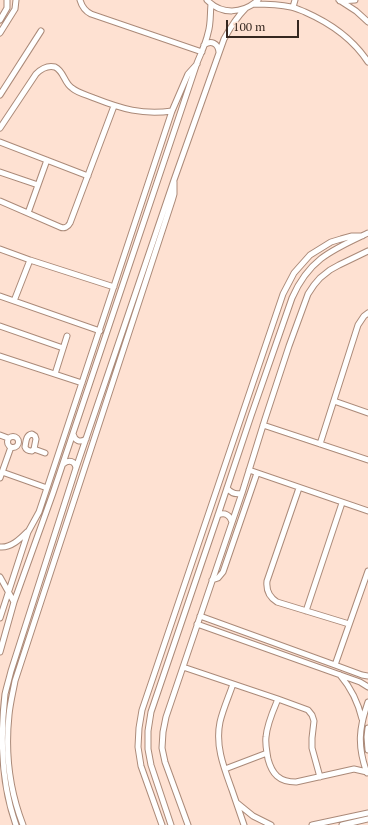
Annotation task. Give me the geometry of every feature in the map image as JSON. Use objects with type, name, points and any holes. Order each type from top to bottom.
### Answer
[{"type":"street","points":[[0,20],[7,8],[6,0]]},
{"type":"street","points":[[0,33],[15,9],[16,0]]},
{"type":"street","points":[[80,0],[82,6],[91,14],[202,52]]},
{"type":"street","points":[[16,825],[2,770],[2,720],[5,695],[10,677],[76,468],[219,52],[230,27],[238,16],[258,0]]},
{"type":"street","points":[[293,7],[295,0]]},
{"type":"street","points":[[340,0],[355,0]]},
{"type":"street","points":[[340,0],[368,22]]},
{"type":"street","points":[[209,2],[218,9],[227,11],[245,9]]},
{"type":"street","points":[[0,652],[14,602],[63,464],[209,32],[209,2]]},
{"type":"street","points":[[253,4],[273,4],[293,7],[316,17],[335,28],[353,43],[368,62]]},
{"type":"street","points":[[0,95],[41,31]]},
{"type":"street","points":[[204,45],[212,42],[216,44],[219,52]]},
{"type":"street","points":[[0,618],[28,532],[39,512],[172,111],[188,74],[197,64]]},
{"type":"street","points":[[0,128],[33,78],[38,72],[47,67],[58,69],[62,73],[67,84],[74,90],[114,106],[146,112],[172,111]]},
{"type":"street","points":[[0,201],[60,227],[66,227],[70,223],[114,106]]},
{"type":"street","points":[[0,142],[88,176]]},
{"type":"street","points":[[28,213],[47,160]]},
{"type":"street","points":[[0,172],[38,186]]},
{"type":"street","points":[[23,825],[17,810],[10,778],[7,746],[9,713],[15,681],[172,201],[175,187],[174,180]]},
{"type":"street","points":[[171,825],[151,765],[148,749],[148,730],[151,712],[292,298],[303,277],[310,268],[334,249],[368,233]]},
{"type":"street","points":[[162,825],[141,766],[138,747],[142,710],[249,392],[283,294],[294,273],[310,255],[331,242],[362,236]]},
{"type":"street","points":[[0,249],[114,287]]},
{"type":"street","points":[[188,825],[165,762],[162,748],[166,717],[308,294],[320,278],[334,267],[368,251]]},
{"type":"street","points":[[14,301],[30,260]]},
{"type":"street","points":[[0,296],[100,331]]},
{"type":"street","points":[[320,444],[358,325],[368,313]]},
{"type":"street","points":[[0,326],[63,348]]},
{"type":"street","points":[[55,374],[67,336]]},
{"type":"street","points":[[0,356],[82,383]]},
{"type":"street","points":[[249,392],[258,395]]},
{"type":"street","points":[[334,401],[368,413]]},
{"type":"street","points":[[263,425],[368,460]]},
{"type":"street","points":[[34,449],[36,439],[32,434],[27,437],[24,447],[26,450],[32,451],[34,449],[45,453]]},
{"type":"street","points":[[73,434],[74,438],[80,441],[86,439]]},
{"type":"street","points":[[0,435],[8,438],[12,436],[18,440],[26,442]]},
{"type":"street","points":[[8,438],[7,443],[11,447]]},
{"type":"street","points":[[11,447],[16,447],[18,440]]},
{"type":"street","points":[[0,478],[11,447]]},
{"type":"street","points":[[63,464],[66,461],[73,462],[76,468]]},
{"type":"street","points":[[249,470],[368,511]]},
{"type":"street","points":[[2,472],[47,488]]},
{"type":"street","points":[[212,580],[218,578],[223,572],[257,473]]},
{"type":"street","points":[[227,488],[230,492],[235,494],[242,493]]},
{"type":"street","points":[[299,488],[267,581],[269,593],[274,599],[281,603],[349,624]]},
{"type":"street","points":[[306,611],[342,503]]},
{"type":"street","points":[[39,512],[45,514]]},
{"type":"street","points":[[218,515],[227,515],[232,522]]},
{"type":"street","points":[[0,547],[4,547],[15,542],[28,532]]},
{"type":"street","points":[[194,558],[203,561]]},
{"type":"street","points":[[335,666],[368,571]]},
{"type":"street","points":[[0,577],[14,602]]},
{"type":"street","points":[[32,605],[39,608]]},
{"type":"street","points":[[200,616],[335,666],[368,676]]},
{"type":"street","points":[[197,624],[341,675],[360,682],[368,687]]},
{"type":"street","points":[[222,633],[224,625]]},
{"type":"street","points":[[183,667],[278,698],[308,710],[312,715],[314,725],[312,748],[320,778]]},
{"type":"street","points":[[341,675],[346,669]]},
{"type":"street","points":[[341,675],[354,695],[362,719]]},
{"type":"street","points":[[233,684],[220,720],[220,752],[244,825]]},
{"type":"street","points":[[278,698],[266,732],[266,743],[271,767],[279,778],[287,782],[320,778],[354,769],[363,758]]},
{"type":"street","points":[[368,702],[362,719],[360,740],[363,758],[368,773]]},
{"type":"street","points":[[368,728],[368,750]]},
{"type":"street","points":[[225,769],[267,753]]},
{"type":"street","points":[[354,769],[368,773]]},
{"type":"street","points":[[237,802],[253,816],[271,825]]},
{"type":"street","points":[[158,813],[166,810]]},
{"type":"street","points":[[312,825],[368,813]]},
{"type":"street","points":[[342,825],[365,820],[361,814]]}]
